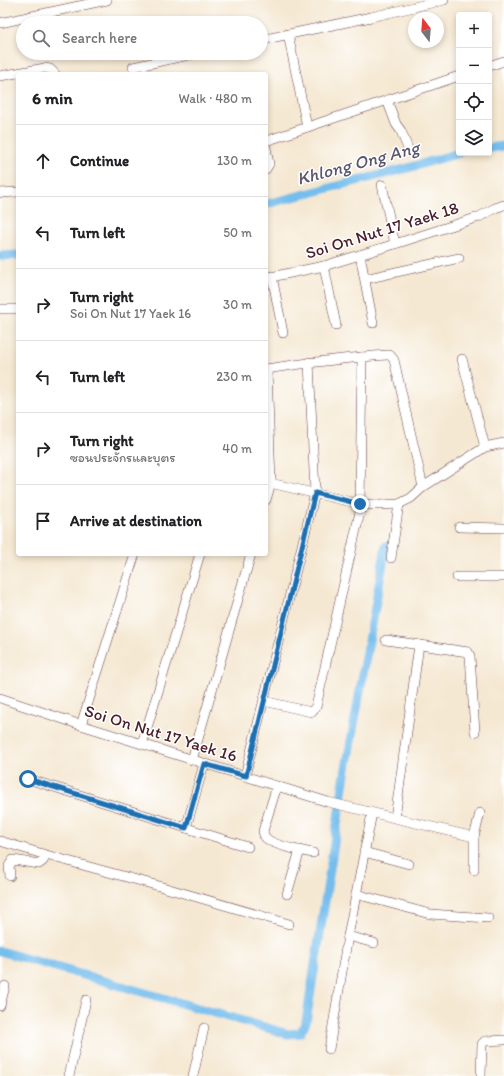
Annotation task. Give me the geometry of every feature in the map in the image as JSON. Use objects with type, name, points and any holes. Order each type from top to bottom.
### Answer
[{"type":"street","points":[[32,16],[106,0]]},
{"type":"street","points":[[268,38],[372,17],[444,0]]},
{"type":"street","points":[[0,23],[16,20]]},
{"type":"street","points":[[288,34],[307,127]]},
{"type":"street","points":[[133,67],[166,60]]},
{"type":"street","points":[[492,65],[504,61]]},
{"type":"street","points":[[22,72],[45,68],[50,69],[53,72]]},
{"type":"street","points":[[0,76],[16,73]]},
{"type":"street","points":[[268,140],[456,77]]},
{"type":"street","points":[[387,100],[408,149]]},
{"type":"street","points":[[382,185],[395,244]]},
{"type":"street","points":[[0,194],[16,192]]},
{"type":"street","name":"Soi On Nut 17 Yaek 18","points":[[269,277],[324,266],[360,255],[479,217],[504,205]]},
{"type":"street","points":[[360,255],[373,323]]},
{"type":"street","points":[[365,279],[459,258]]},
{"type":"street","points":[[324,266],[336,325]]},
{"type":"street","points":[[269,277],[283,333]]},
{"type":"street","points":[[0,309],[16,309]]},
{"type":"street","points":[[268,369],[309,362],[390,355],[394,360],[424,487]]},
{"type":"street","points":[[264,701],[311,712],[316,707],[361,504],[362,357]]},
{"type":"street","points":[[462,359],[485,447]]},
{"type":"street","points":[[246,776],[315,493],[309,362]]},
{"type":"street","points":[[268,483],[361,504],[399,504],[411,498],[424,487],[485,447],[504,443]]},
{"type":"street","points":[[391,558],[399,504]]},
{"type":"street","points":[[459,527],[504,528]]},
{"type":"street","points":[[81,725],[134,556]]},
{"type":"street","points":[[142,744],[199,556]]},
{"type":"street","points":[[192,760],[250,556]]},
{"type":"street","points":[[457,577],[504,577]]},
{"type":"street","points":[[386,640],[468,652],[470,656],[475,732]]},
{"type":"street","points":[[395,818],[418,645]]},
{"type":"street","name":"Soi On Nut 17 Yaek 16","points":[[0,698],[204,764],[348,808],[474,837]]},
{"type":"street","points":[[186,828],[204,764]]},
{"type":"street","points":[[28,779],[248,846]]},
{"type":"street","points":[[277,786],[263,831],[264,836],[278,845],[313,853]]},
{"type":"street","points":[[329,1049],[348,936],[372,813]]},
{"type":"street","points":[[474,870],[474,837],[480,813]]},
{"type":"street","points":[[0,841],[289,924]]},
{"type":"street","points":[[287,894],[300,850]]},
{"type":"street","points":[[364,852],[409,864]]},
{"type":"street","points":[[10,876],[9,866],[13,860],[38,864],[43,861],[46,855]]},
{"type":"street","points":[[356,894],[430,914],[488,918]]},
{"type":"street","points":[[348,936],[374,943]]},
{"type":"street","points":[[0,1006],[5,986]]},
{"type":"street","points":[[69,1076],[86,1000]]},
{"type":"street","points":[[193,1076],[204,1028]]},
{"type":"street","points":[[481,1076],[482,1044],[485,1041],[504,1040]]},
{"type":"waterway","name":"Khlong Ong Ang","points":[[492,148],[504,146]]},
{"type":"waterway","name":"Khlong Ong Ang","points":[[268,203],[408,168],[456,154]]},
{"type":"waterway","name":"Khlong Ong Ang","points":[[0,256],[16,255]]},
{"type":"waterway","points":[[0,951],[288,1034],[300,1033],[306,1022],[344,780],[386,546]]},
{"type":"route","points":[[28,779],[186,828],[204,764],[246,776],[315,493],[360,504]]}]
